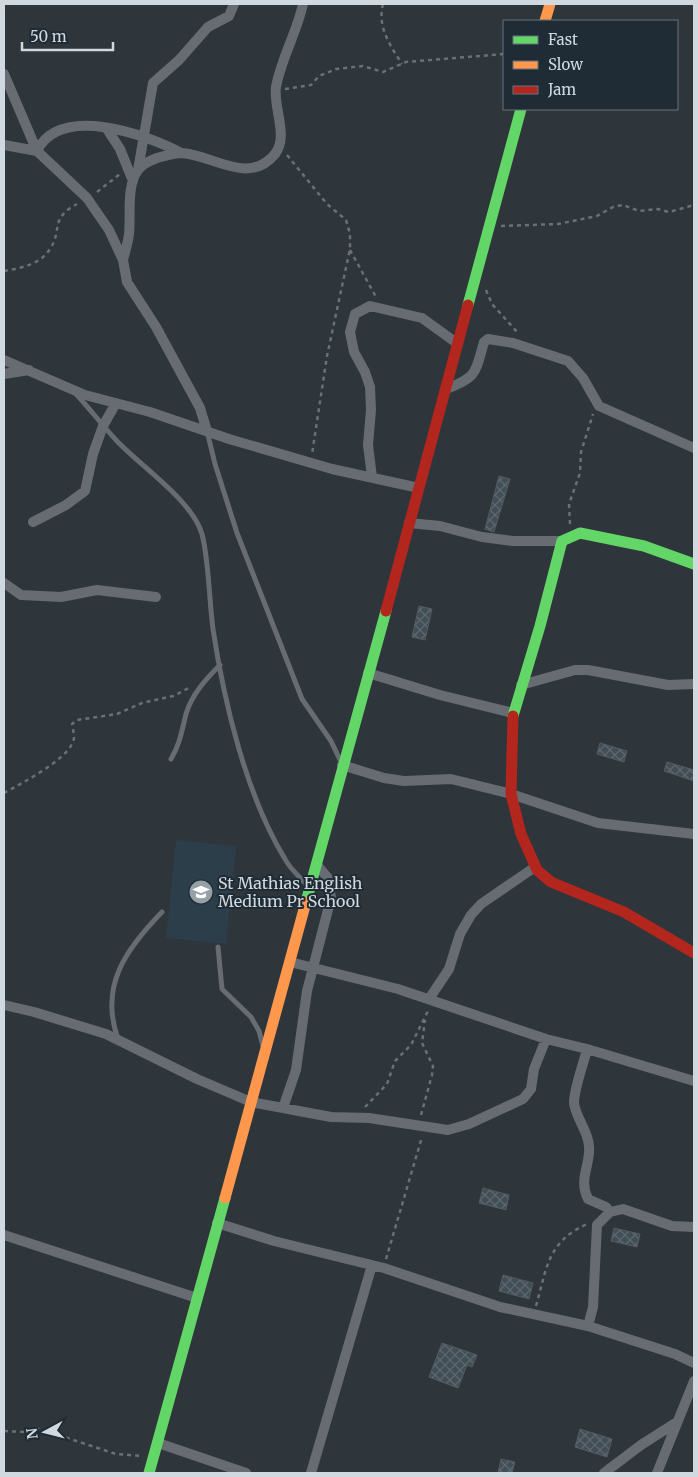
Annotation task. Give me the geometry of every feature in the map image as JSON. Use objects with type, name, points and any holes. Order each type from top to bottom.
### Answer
[{"type":"main road","points":[[545,20],[550,4]]},
{"type":"main road","points":[[149,1473],[290,962],[342,764],[419,488],[521,110]]},
{"type":"main road","points":[[694,564],[633,543],[580,533],[566,538],[513,713],[511,794],[521,834],[535,867],[551,882],[624,912],[694,953]]},
{"type":"street","points":[[123,260],[129,236],[133,173],[143,137],[153,83],[180,60],[208,27],[229,16],[234,4]]},
{"type":"street","points":[[37,151],[43,139],[63,128],[77,125],[143,137],[166,145],[181,153],[237,169],[252,168],[266,163],[276,153],[280,144],[276,90],[302,4]]},
{"type":"street","points":[[4,74],[37,151],[87,198],[109,230],[123,260],[127,282],[156,327],[200,408],[207,431]]},
{"type":"street","points":[[107,129],[133,173]]},
{"type":"street","points":[[4,145],[37,151]]},
{"type":"street","points":[[133,173],[148,161],[181,153]]},
{"type":"street","points":[[372,477],[368,445],[371,410],[370,387],[365,372],[354,352],[350,332],[355,314],[370,306],[422,318],[458,344]]},
{"type":"street","points":[[446,389],[472,376],[478,366],[484,342],[488,339],[513,343],[568,361],[583,378],[599,406],[621,415],[629,421],[694,448]]},
{"type":"street","points":[[4,360],[68,387],[116,403],[311,462],[419,488]]},
{"type":"street","points":[[4,374],[30,370]]},
{"type":"street","points":[[33,522],[66,505],[85,491],[93,454],[104,425],[116,403]]},
{"type":"street","points":[[409,523],[440,526],[482,537],[513,541],[566,538]]},
{"type":"street","points":[[4,583],[21,594],[61,597],[82,591],[97,590],[156,597]]},
{"type":"street","points":[[521,685],[575,670],[597,672],[668,685],[694,684]]},
{"type":"street","points":[[368,673],[431,692],[513,713]]},
{"type":"street","points":[[342,764],[384,778],[404,781],[451,780],[511,794],[598,823],[694,834]]},
{"type":"street","points":[[283,1108],[296,1070],[307,991],[330,898],[328,878],[316,864]]},
{"type":"street","points":[[430,1000],[449,969],[460,934],[471,915],[481,904],[535,867]]},
{"type":"street","points":[[290,962],[430,1000],[546,1040],[587,1049],[694,1081]]},
{"type":"street","points":[[4,1005],[34,1012],[119,1040],[197,1079],[251,1102],[331,1117],[458,1129],[523,1099],[531,1089],[534,1069],[546,1040]]},
{"type":"street","points":[[587,1049],[574,1104],[586,1130],[590,1148],[585,1168],[584,1186],[588,1199],[606,1207],[609,1213]]},
{"type":"street","points":[[588,1326],[594,1308],[598,1225],[609,1213],[623,1209],[672,1226],[694,1227]]},
{"type":"street","points":[[217,1223],[274,1241],[384,1268],[500,1307],[588,1326],[675,1354],[694,1363]]},
{"type":"street","points":[[4,1235],[197,1298]]},
{"type":"street","points":[[311,1473],[372,1265]]},
{"type":"street","points":[[658,1473],[694,1381]]},
{"type":"street","points":[[604,1473],[641,1445],[677,1422]]},
{"type":"street","points":[[158,1442],[246,1473]]},
{"type":"lane","points":[[68,387],[126,450],[167,487],[192,516],[202,534],[213,629],[234,729],[251,784],[286,861],[310,887]]},
{"type":"lane","points":[[207,431],[217,473],[237,533],[302,699],[331,741],[342,764]]},
{"type":"lane","points":[[171,759],[179,746],[189,706],[202,683],[220,665]]},
{"type":"lane","points":[[119,1040],[111,1013],[112,996],[124,957],[138,936],[162,912]]},
{"type":"lane","points":[[218,947],[222,989],[254,1022],[260,1031],[264,1055]]},
{"type":"path","points":[[383,4],[380,15],[384,32],[402,64]]},
{"type":"path","points":[[276,90],[311,86],[320,76],[330,70],[363,66],[383,72],[402,64],[444,58],[503,54]]},
{"type":"path","points":[[280,144],[288,157],[327,204],[346,220],[350,234],[350,249],[328,356],[311,462]]},
{"type":"path","points":[[4,271],[29,266],[44,255],[50,250],[58,219],[63,212],[133,173]]},
{"type":"path","points":[[490,226],[558,224],[597,216],[613,207],[623,205],[639,211],[658,209],[669,212],[694,205]]},
{"type":"path","points":[[350,249],[384,309]]},
{"type":"path","points":[[479,268],[492,304],[534,351]]},
{"type":"path","points":[[566,538],[569,504],[580,473],[581,452],[596,402]]},
{"type":"path","points":[[4,793],[45,769],[72,745],[74,738],[72,724],[77,720],[117,714],[142,703],[173,696],[202,683]]},
{"type":"path","points":[[384,1268],[422,1126],[432,1075],[433,1066],[422,1043],[430,1000]]},
{"type":"path","points":[[353,1118],[388,1084],[396,1061],[411,1045],[426,1016]]},
{"type":"path","points":[[534,1313],[554,1249],[569,1234],[609,1213]]},
{"type":"path","points":[[4,1431],[25,1432],[37,1428],[116,1454],[154,1458]]},
{"type":"shaded area","name":"St Mathias English Medium Pr School","points":[[176,840],[236,846],[226,944],[166,938]]},
{"type":"building","points":[[499,476],[510,479],[494,532],[485,529]]},
{"type":"building","points":[[419,606],[432,609],[425,640],[412,637]]},
{"type":"building","points":[[600,743],[627,751],[624,762],[597,754]]},
{"type":"building","points":[[667,762],[694,770],[694,781],[664,771]]},
{"type":"building","points":[[483,1188],[509,1195],[506,1210],[479,1203]]},
{"type":"building","points":[[614,1228],[640,1234],[637,1247],[611,1241]]},
{"type":"building","points":[[503,1275],[533,1283],[529,1299],[499,1291]]},
{"type":"building","points":[[442,1343],[477,1355],[472,1367],[467,1365],[458,1388],[429,1377]]},
{"type":"building","points":[[580,1429],[612,1439],[607,1457],[575,1447]]},
{"type":"building","points":[[501,1459],[515,1462],[512,1473],[498,1473]]},
{"type":"traffic: fast","points":[[468,305],[521,110]]},
{"type":"traffic: fast","points":[[513,716],[540,626],[562,541],[580,533],[644,546],[694,564]]},
{"type":"traffic: fast","points":[[306,902],[386,611]]},
{"type":"traffic: fast","points":[[149,1473],[225,1198]]},
{"type":"traffic: slow","points":[[545,20],[550,4]]},
{"type":"traffic: slow","points":[[225,1198],[306,902]]},
{"type":"traffic: jam","points":[[386,611],[468,305]]},
{"type":"traffic: jam","points":[[513,716],[511,794],[521,834],[537,870],[551,882],[624,912],[694,953]]},
{"type":"place","name":"St Mathias English Medium Pr School","points":[[201,892]]}]
